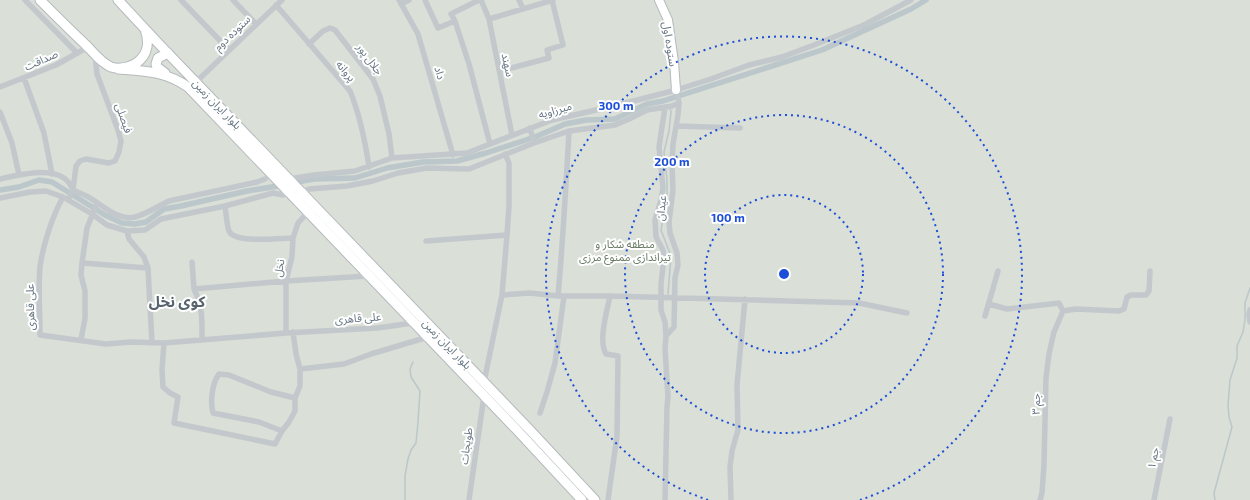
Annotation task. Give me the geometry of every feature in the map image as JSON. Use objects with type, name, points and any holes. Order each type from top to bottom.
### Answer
[{"type":"main road","points":[[40,0],[95,55],[110,66],[118,69],[134,64],[143,56],[148,45],[148,38],[145,29]]},
{"type":"main road","points":[[48,0],[52,12]]},
{"type":"main road","name":"بلوار ایران زمین","points":[[118,0],[595,500]]},
{"type":"main road","points":[[168,53],[158,58],[156,64],[171,77]]},
{"type":"main road","name":"بلوار ایران زمین","points":[[118,69],[151,71],[171,77],[188,87],[582,500]]},
{"type":"street","points":[[25,0],[77,53]]},
{"type":"street","points":[[181,0],[228,50]]},
{"type":"street","points":[[233,0],[256,24]]},
{"type":"street","points":[[400,2],[409,0]]},
{"type":"street","points":[[425,0],[438,28],[455,21]]},
{"type":"street","points":[[480,0],[451,14],[455,21],[469,64],[490,144]]},
{"type":"street","name":"سهند","points":[[480,0],[489,19],[512,135]]},
{"type":"street","points":[[519,0],[523,9]]},
{"type":"street","points":[[489,19],[552,0],[563,45],[547,50],[549,58],[500,71]]},
{"type":"street","name":"ستوده اول","points":[[659,0],[668,20],[674,62],[676,91]]},
{"type":"street","name":"میرزاویه","points":[[289,179],[355,171],[392,158],[466,153],[512,135],[530,131],[552,120],[676,91],[711,80],[749,65],[782,57],[864,25],[903,2],[911,0]]},
{"type":"street","name":"ستوده دوم","points":[[196,82],[279,2]]},
{"type":"street","name":"پروانه","points":[[279,2],[309,44],[350,91],[357,107],[369,167]]},
{"type":"street","name":"داد","points":[[400,2],[418,34],[453,155]]},
{"type":"street","name":"جلال پور","points":[[309,44],[323,31],[330,28],[335,30],[369,73],[380,96],[390,134],[392,158]]},
{"type":"street","name":"صداقت","points":[[0,87],[56,65],[88,47]]},
{"type":"street","name":"فیصلی","points":[[73,191],[76,166],[80,161],[86,159],[109,163],[115,161],[119,152],[121,141],[97,74],[95,55]]},
{"type":"street","points":[[24,78],[44,133],[52,174]]},
{"type":"street","name":"عیدان","points":[[666,336],[674,326],[675,278],[678,265],[677,253],[670,233],[669,222],[673,190],[673,144],[677,126],[678,101],[676,91]]},
{"type":"street","points":[[300,191],[347,186],[373,181],[398,173],[427,168],[469,169],[534,142],[569,131],[614,125],[647,110],[668,107],[678,101]]},
{"type":"street","name":"عیدان","points":[[665,500],[668,397],[665,322],[661,310],[661,284],[664,258],[663,250],[656,237],[655,220],[662,200],[663,188],[659,148],[668,107]]},
{"type":"street","points":[[0,112],[12,143],[19,175]]},
{"type":"street","points":[[677,126],[740,128]]},
{"type":"street","points":[[530,131],[534,142]]},
{"type":"street","points":[[558,296],[569,131]]},
{"type":"street","points":[[484,382],[502,295],[508,235],[509,163],[505,154]]},
{"type":"street","points":[[0,180],[19,175],[36,173],[52,174],[63,177],[73,191],[90,198],[95,209],[107,225],[127,231],[145,230],[161,219],[226,206],[273,193],[283,195],[287,191]]},
{"type":"street","points":[[0,198],[30,192],[46,191],[95,209],[109,211],[122,216],[134,217],[144,214],[169,201],[265,179]]},
{"type":"street","points":[[67,198],[73,191]]},
{"type":"street","name":"علی قاهری","points":[[67,198],[57,208],[48,232],[40,267],[40,335],[106,344],[131,342],[164,343],[293,332],[377,328],[413,323]]},
{"type":"street","points":[[226,206],[229,231],[234,236],[256,239],[292,238]]},
{"type":"street","points":[[81,340],[85,318],[85,291],[81,275],[82,263],[88,228],[95,209]]},
{"type":"street","name":"نخل","points":[[286,333],[286,281],[292,257],[292,238],[298,223],[308,212]]},
{"type":"street","points":[[127,231],[129,239],[144,257],[148,268],[152,343]]},
{"type":"street","points":[[426,241],[508,235]]},
{"type":"street","points":[[192,262],[194,289],[202,316],[202,340]]},
{"type":"street","points":[[82,263],[148,268]]},
{"type":"street","points":[[985,316],[998,271]]},
{"type":"street","points":[[989,304],[1008,309],[1059,303],[1063,311],[1076,309],[1119,311],[1124,309],[1127,297],[1131,295],[1146,295],[1149,291],[1150,271]]},
{"type":"street","points":[[194,289],[368,276]]},
{"type":"street","points":[[502,295],[530,293],[558,296],[661,297],[859,303],[907,313]]},
{"type":"street","points":[[540,413],[548,392],[555,363],[564,296]]},
{"type":"street","points":[[608,500],[618,430],[618,356],[606,354],[603,349],[604,326],[610,296]]},
{"type":"street","points":[[731,500],[730,467],[732,451],[738,430],[737,385],[745,299]]},
{"type":"street","points":[[1250,310],[1250,322]]},
{"type":"street","name":"جم ۳","points":[[1040,500],[1045,459],[1046,378],[1054,332],[1063,311]]},
{"type":"street","points":[[164,343],[162,370],[164,387],[170,393],[178,397],[174,423],[275,444],[282,430],[290,422],[295,411],[296,398],[300,386],[300,369],[293,332]]},
{"type":"street","points":[[300,369],[344,364],[371,354],[428,337]]},
{"type":"street","points":[[282,430],[259,422],[213,413],[211,408],[216,378],[219,374],[229,375],[271,392],[296,398]]},
{"type":"street","name":"طویجات","points":[[469,500],[484,396]]},
{"type":"street","name":"جم ۱","points":[[1154,500],[1170,419]]},
{"type":"green space","name":"منطقه شکار و تیراندازی ممنوع مرزی","points":[[0,0],[1250,0],[1250,500],[0,500]]},
{"type":"waterway","points":[[292,183],[314,179],[355,178],[387,168],[423,162],[457,161],[535,137],[565,124],[586,120],[615,119],[647,104],[663,101],[822,50],[911,9],[926,0]]},
{"type":"waterway","points":[[668,294],[671,256],[661,230],[667,196],[664,152],[669,131],[670,108]]},
{"type":"waterway","points":[[0,190],[19,187],[39,180],[52,182],[105,215],[122,223],[135,224],[146,222],[164,209],[247,191],[284,185]]},
{"type":"waterway","points":[[1215,500],[1214,493],[1232,427],[1228,405],[1230,380],[1237,358],[1237,346],[1243,332],[1245,303],[1250,288]]},
{"type":"waterway","points":[[405,500],[405,476],[408,459],[411,450],[416,443],[420,391],[411,377],[410,369],[413,362]]},
{"type":"district","name":"کوی نخل","points":[[177,302]]}]
